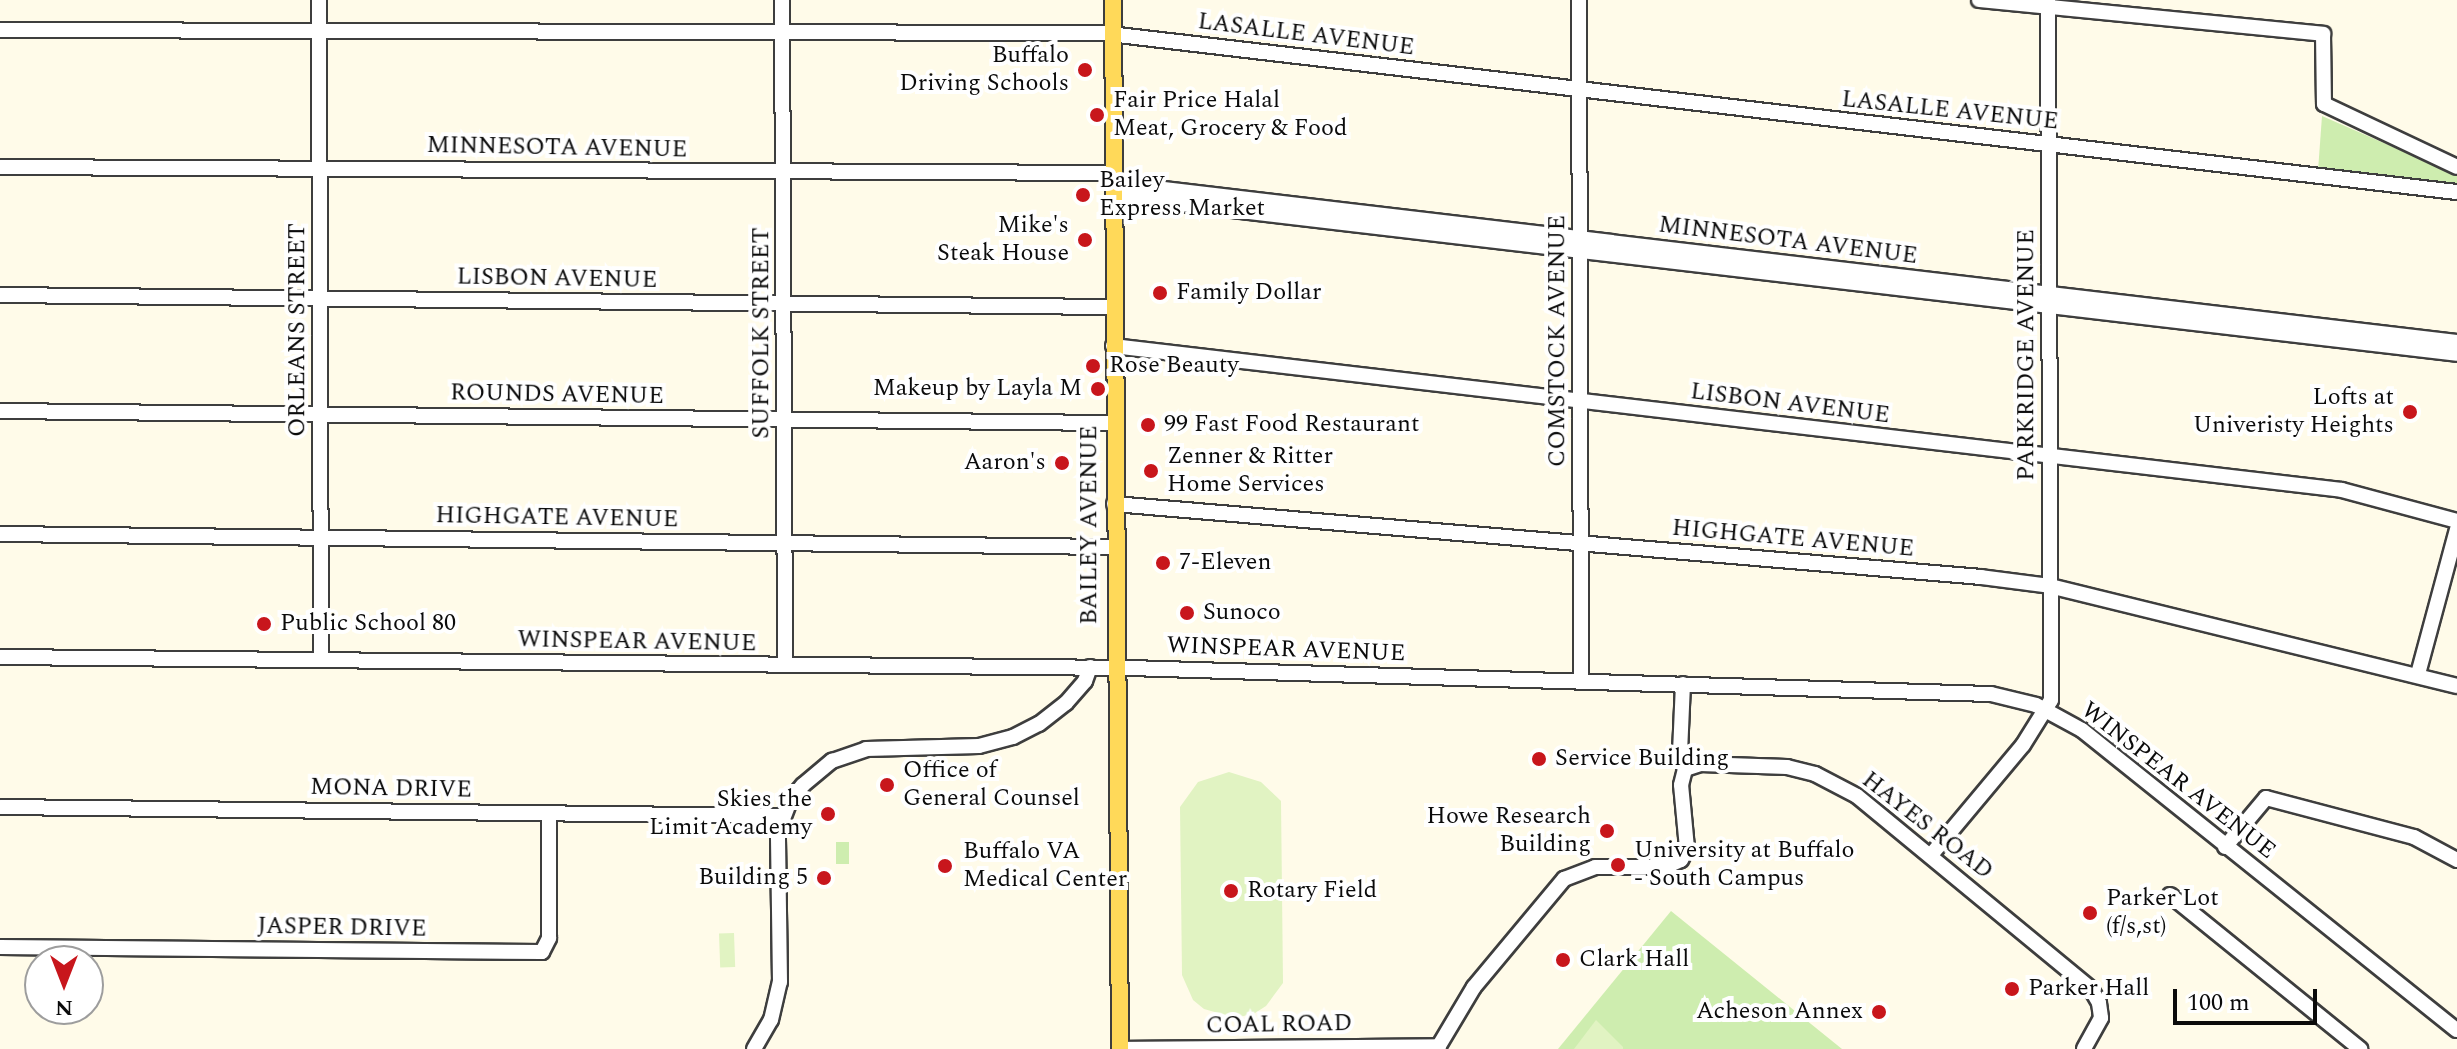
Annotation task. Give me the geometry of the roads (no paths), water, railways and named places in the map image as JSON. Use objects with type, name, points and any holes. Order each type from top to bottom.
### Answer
[{"type":"main road","name":"BAILEY AVENUE","points":[[1113,0],[1114,547],[1120,1049]]},
{"type":"street","name":"ORLEANS STREET","points":[[319,0],[321,660]]},
{"type":"street","name":"SUFFOLK STREET","points":[[782,0],[785,665]]},
{"type":"street","name":"COMSTOCK AVENUE","points":[[1579,0],[1581,681]]},
{"type":"street","points":[[1979,0],[2048,4],[2323,34],[2324,104],[2457,167]]},
{"type":"street","name":"PARKRIDGE AVENUE","points":[[2048,4],[2051,700],[2048,710]]},
{"type":"street","name":"LASALLE AVENUE","points":[[0,30],[1113,35],[2457,192]]},
{"type":"street","name":"MINNESOTA AVENUE","points":[[0,167],[783,172],[1113,184],[1348,218],[2279,328],[2457,354]]},
{"type":"street","name":"LISBON AVENUE","points":[[0,295],[1114,307]]},
{"type":"street","name":"MINNESOTA AVENUE","points":[[2279,328],[2457,342]]},
{"type":"street","name":"LISBON AVENUE","points":[[1113,346],[2342,490],[2457,521]]},
{"type":"street","name":"ROUNDS AVENUE","points":[[0,411],[1114,423]]},
{"type":"street","name":"HIGHGATE AVENUE","points":[[1114,504],[1981,577],[2050,586],[2457,686]]},
{"type":"street","points":[[2418,674],[2457,529]]},
{"type":"street","name":"HIGHGATE AVENUE","points":[[0,534],[1114,547]]},
{"type":"street","name":"WINSPEAR AVENUE","points":[[0,657],[1090,667],[1967,692],[2010,698],[2048,710],[2082,730],[2457,1030]]},
{"type":"street","points":[[754,1049],[777,1002],[776,868],[782,816],[790,800],[811,778],[847,754],[879,747],[979,746],[1027,730],[1077,692],[1090,667]]},
{"type":"street","points":[[1438,1048],[1474,987],[1564,879],[1595,867],[1665,867],[1681,860],[1687,848],[1681,785],[1685,769],[1680,754],[1683,684]]},
{"type":"street","points":[[1931,855],[2048,710]]},
{"type":"street","name":"HAYES ROAD","points":[[1685,769],[1700,764],[1773,765],[1815,774],[1857,796],[2091,989],[2099,1003],[2101,1018],[2084,1049]]},
{"type":"street","points":[[2225,847],[2266,798],[2414,837],[2457,860]]},
{"type":"street","name":"MONA DRIVE","points":[[0,807],[782,816]]},
{"type":"street","name":"JASPER DRIVE","points":[[0,947],[542,952],[549,938],[549,813]]},
{"type":"street","points":[[2170,895],[2360,1049]]},
{"type":"street","name":"COAL ROAD","points":[[1120,1049],[1438,1048]]},
{"type":"place","name":"Buffalo Driving Schools","points":[[1085,70]]},
{"type":"place","name":"Fair Price Halal Meat, Grocery & Food","points":[[1097,115]]},
{"type":"place","name":"Bailey Express Market","points":[[1083,195]]},
{"type":"place","name":"Mike's Steak House","points":[[1085,240]]},
{"type":"place","name":"Family Dollar","points":[[1160,293]]},
{"type":"place","name":"Rose Beauty","points":[[1093,366]]},
{"type":"place","name":"Makeup by Layla M","points":[[1098,389]]},
{"type":"place","name":"Lofts at Univeristy Heights","points":[[2410,412]]},
{"type":"place","name":"99 Fast Food Restaurant","points":[[1148,425]]},
{"type":"place","name":"Aaron's","points":[[1062,463]]},
{"type":"place","name":"Zenner & Ritter Home Services","points":[[1151,471]]},
{"type":"place","name":"7-Eleven","points":[[1163,563]]},
{"type":"place","name":"Sunoco","points":[[1187,613]]},
{"type":"place","name":"Public School 80","points":[[264,624]]},
{"type":"place","name":"Service Building","points":[[1539,759]]},
{"type":"place","name":"Office of General Counsel","points":[[887,785]]},
{"type":"place","name":"Skies the Limit Academy","points":[[828,814]]},
{"type":"place","name":"Howe Research Building","points":[[1607,831]]},
{"type":"place","name":"University at Buffalo - South Campus","points":[[1618,865]]},
{"type":"place","name":"Buffalo VA Medical Center","points":[[945,866]]},
{"type":"place","name":"Building 5","points":[[824,878]]},
{"type":"place","name":"Rotary Field","points":[[1231,891]]},
{"type":"place","name":"Parker Lot (f/s,st)","points":[[2090,913]]},
{"type":"place","name":"Clark Hall","points":[[1563,960]]},
{"type":"place","name":"Parker Hall","points":[[2012,989]]},
{"type":"place","name":"Acheson Annex","points":[[1879,1012]]}]
